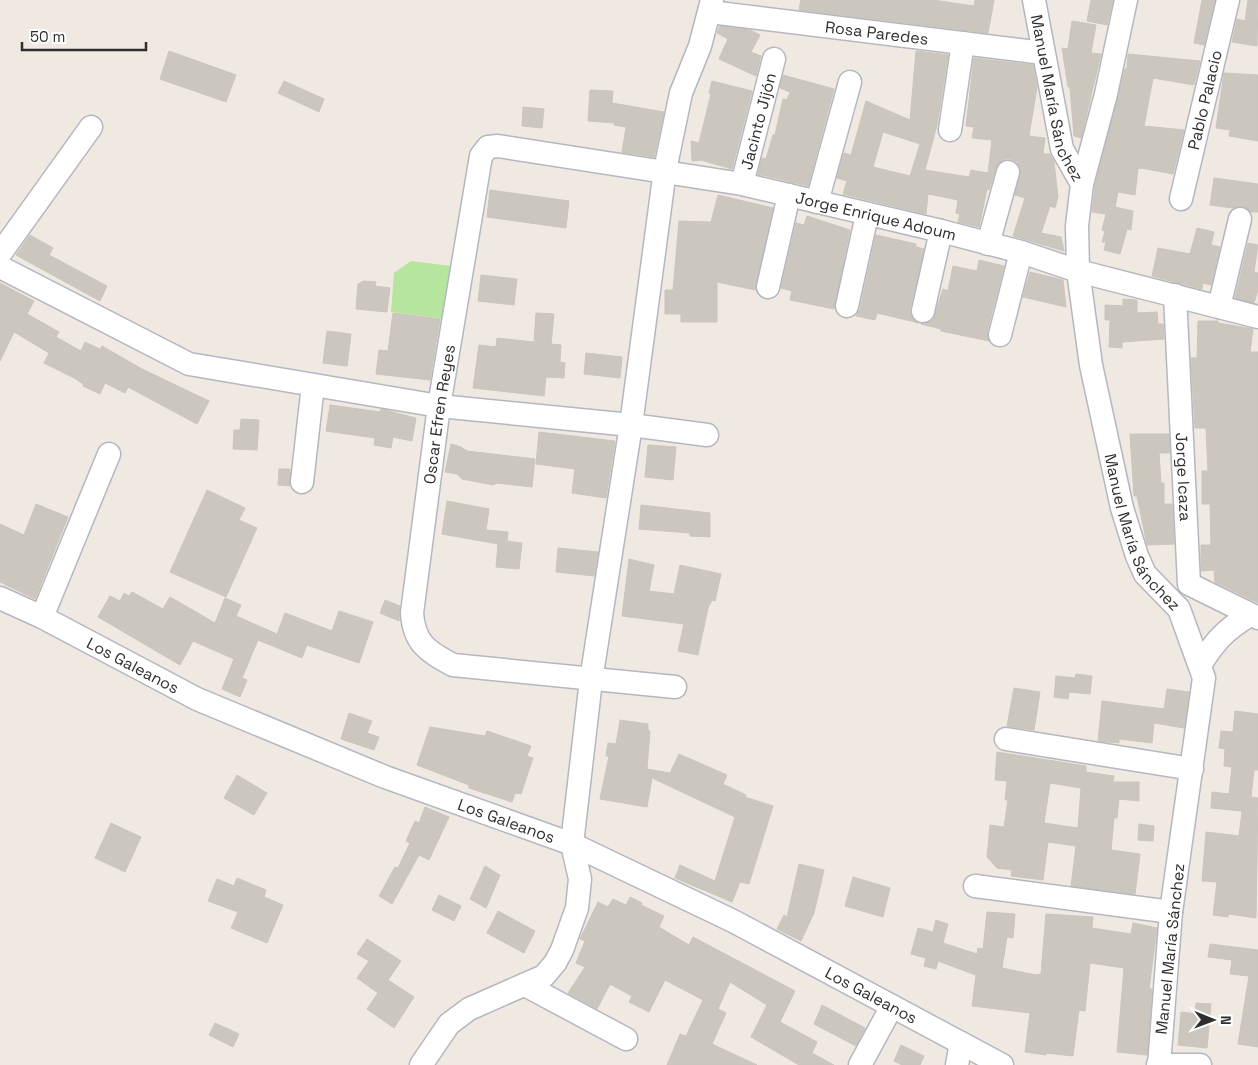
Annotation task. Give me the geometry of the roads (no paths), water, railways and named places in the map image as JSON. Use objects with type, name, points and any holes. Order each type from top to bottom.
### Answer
[{"type":"street","name":"Manuel María Sánchez","points":[[1034,0],[1062,149],[1082,184],[1077,226],[1078,271],[1091,365],[1122,508],[1137,556],[1145,574],[1179,609],[1204,678],[1171,912],[1159,1065]]},
{"type":"street","points":[[1082,184],[1106,94],[1126,0]]},
{"type":"street","name":"Pablo Palacio","points":[[1181,199],[1228,0]]},
{"type":"street","name":"Rosa Paredes","points":[[711,6],[1043,54]]},
{"type":"street","points":[[421,1065],[449,1024],[469,1009],[525,986],[544,976],[555,963],[577,908],[580,880],[572,844],[591,680],[631,425],[665,170],[682,93],[700,46],[711,6]]},
{"type":"street","points":[[950,130],[963,43]]},
{"type":"street","name":"Jacinto Jijón","points":[[742,184],[774,59]]},
{"type":"street","points":[[817,202],[850,82]]},
{"type":"street","points":[[0,254],[91,128]]},
{"type":"street","name":"Jorge Enrique Adoum","points":[[488,147],[498,146],[665,170],[742,184],[941,231],[1021,252],[1078,271],[1258,317]]},
{"type":"street","name":"Oscar Efren Reyes","points":[[488,147],[481,156],[439,406],[412,613],[413,630],[423,646],[454,665],[591,680]]},
{"type":"street","points":[[988,244],[1008,172]]},
{"type":"street","points":[[768,287],[789,195]]},
{"type":"street","points":[[846,306],[866,214]]},
{"type":"street","points":[[1218,308],[1240,219]]},
{"type":"street","points":[[923,311],[941,231]]},
{"type":"street","points":[[1000,335],[1021,252]]},
{"type":"street","points":[[0,267],[189,364],[439,406],[707,434]]},
{"type":"street","name":"Jorge Icaza","points":[[1175,295],[1189,584]]},
{"type":"street","points":[[302,482],[313,385]]},
{"type":"street","points":[[42,617],[108,454]]},
{"type":"street","points":[[1179,609],[1188,595],[1189,584],[1254,617]]},
{"type":"street","name":"Los Galeanos","points":[[0,598],[42,617],[197,700],[385,777],[572,844],[733,921],[892,1006],[959,1054],[1002,1065]]},
{"type":"street","points":[[1200,665],[1214,644],[1228,628],[1254,617]]},
{"type":"street","points":[[591,680],[675,687]]},
{"type":"street","points":[[1006,739],[1192,769]]},
{"type":"street","points":[[975,886],[1171,912]]},
{"type":"street","points":[[525,986],[626,1039]]},
{"type":"street","points":[[860,1065],[892,1006]]},
{"type":"street","points":[[1159,1065],[1200,1065]]}]
